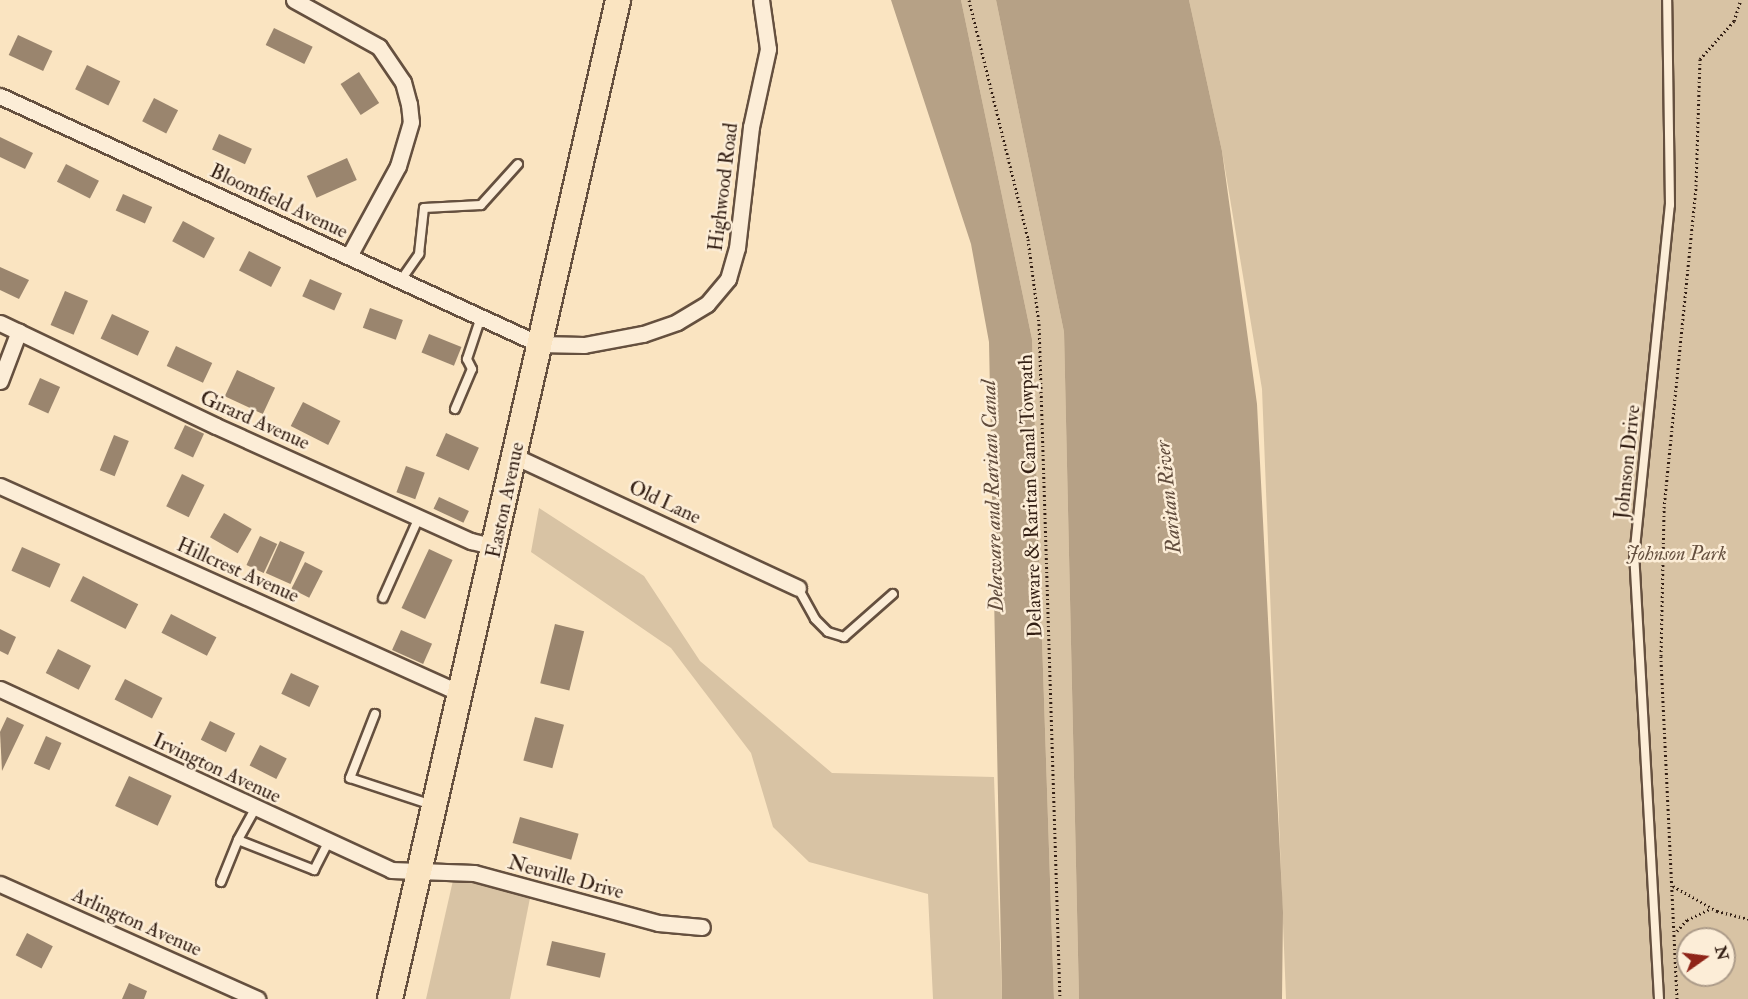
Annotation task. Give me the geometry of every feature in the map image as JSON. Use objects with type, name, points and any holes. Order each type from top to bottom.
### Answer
[{"type":"main road","name":"Easton Avenue","points":[[390,999],[618,0]]},
{"type":"street","points":[[294,0],[380,47],[403,82],[409,104],[411,122],[398,166],[349,256]]},
{"type":"street","name":"Highwood Road","points":[[539,344],[584,345],[643,334],[707,304],[729,279],[737,248],[751,127],[768,49],[761,0]]},
{"type":"street","name":"Bloomfield Avenue","points":[[0,96],[539,344]]},
{"type":"street","name":"Girard Avenue","points":[[0,323],[419,517],[495,547]]},
{"type":"street","points":[[0,381],[19,331]]},
{"type":"street","name":"Old Lane","points":[[514,456],[798,588]]},
{"type":"street","name":"Hillcrest Avenue","points":[[0,486],[460,693]]},
{"type":"street","name":"Irvington Avenue","points":[[0,689],[328,843],[391,870],[419,871]]},
{"type":"street","name":"Neuville Drive","points":[[419,871],[474,873],[658,923],[702,927]]},
{"type":"street","name":"Arlington Avenue","points":[[0,884],[257,999]]},
{"type":"lane","name":"Johnson Drive","points":[[1659,999],[1634,558],[1670,205],[1670,32],[1667,0]]},
{"type":"lane","points":[[401,280],[419,254],[424,208],[481,205],[518,164]]},
{"type":"lane","points":[[455,409],[472,369],[467,360],[481,317]]},
{"type":"lane","points":[[383,598],[419,517]]},
{"type":"lane","points":[[798,588],[816,619],[828,632],[844,637],[893,594]]},
{"type":"lane","points":[[375,714],[350,778],[433,805]]},
{"type":"lane","points":[[221,882],[238,840],[255,809]]},
{"type":"lane","points":[[238,840],[314,870],[328,843]]},
{"type":"path","name":"Delaware & Raritan Canal Towpath","points":[[969,0],[1028,239],[1039,324],[1060,999]]},
{"type":"path","points":[[1676,933],[1660,656],[1664,508],[1696,186],[1700,59],[1734,21],[1741,0]]},
{"type":"path","points":[[1674,886],[1711,908],[1748,919]]},
{"type":"path","points":[[1681,927],[1687,920],[1711,908]]},
{"type":"green space","points":[[961,0],[996,0],[1064,332],[1079,999],[1054,999],[1032,339]]},
{"type":"green space","name":"Johnson Park","points":[[1189,0],[1748,0],[1748,999],[1286,999],[1262,389],[1222,151]]},
{"type":"green space","points":[[539,508],[644,576],[700,661],[832,773],[994,777],[1002,999],[933,999],[928,894],[809,862],[773,827],[751,753],[671,648],[531,552]]},
{"type":"green space","points":[[454,876],[530,898],[510,999],[426,999]]},
{"type":"water","name":"Delaware and Raritan Canal","points":[[891,0],[961,0],[1032,339],[1054,999],[1002,999],[989,342],[971,244]]},
{"type":"water","name":"Raritan River","points":[[996,0],[1189,0],[1222,151],[1257,404],[1283,912],[1282,999],[1079,999],[1064,332]]},
{"type":"building","points":[[274,28],[313,47],[304,64],[266,45]]},
{"type":"building","points":[[18,35],[52,51],[43,71],[9,55]]},
{"type":"building","points":[[87,65],[120,81],[108,105],[75,89]]},
{"type":"building","points":[[359,72],[379,103],[361,115],[341,84]]},
{"type":"building","points":[[154,98],[178,110],[166,133],[142,121]]},
{"type":"building","points":[[219,134],[252,149],[245,164],[212,150]]},
{"type":"building","points":[[0,137],[33,153],[25,169],[0,157]]},
{"type":"building","points":[[347,158],[357,180],[317,198],[307,176]]},
{"type":"building","points":[[66,164],[99,181],[90,199],[57,182]]},
{"type":"building","points":[[123,194],[152,207],[145,223],[116,210]]},
{"type":"building","points":[[183,221],[215,238],[204,258],[172,241]]},
{"type":"building","points":[[249,251],[281,267],[271,287],[239,271]]},
{"type":"building","points":[[0,267],[29,280],[19,299],[0,290]]},
{"type":"building","points":[[310,279],[342,293],[334,311],[302,296]]},
{"type":"building","points":[[65,291],[88,301],[74,335],[51,325]]},
{"type":"building","points":[[370,308],[403,320],[396,340],[363,328]]},
{"type":"building","points":[[112,314],[149,331],[138,356],[101,338]]},
{"type":"building","points":[[429,334],[461,347],[454,366],[422,353]]},
{"type":"building","points":[[176,346],[212,363],[203,383],[167,366]]},
{"type":"building","points":[[237,370],[275,388],[263,414],[225,396]]},
{"type":"building","points":[[40,378],[60,387],[48,413],[28,404]]},
{"type":"building","points":[[303,402],[340,421],[328,445],[291,426]]},
{"type":"building","points":[[185,425],[204,434],[193,457],[174,449]]},
{"type":"building","points":[[446,433],[479,448],[469,470],[436,456]]},
{"type":"building","points":[[114,435],[129,441],[115,476],[100,470]]},
{"type":"building","points":[[406,466],[425,473],[415,499],[396,492]]},
{"type":"building","points":[[182,474],[204,485],[189,517],[166,506]]},
{"type":"building","points":[[439,497],[469,511],[463,523],[434,509]]},
{"type":"building","points":[[224,513],[252,529],[238,553],[210,537]]},
{"type":"building","points":[[260,536],[277,544],[264,573],[246,565]]},
{"type":"building","points":[[280,541],[305,552],[290,584],[266,573]]},
{"type":"building","points":[[22,547],[60,564],[50,588],[11,571]]},
{"type":"building","points":[[429,549],[453,560],[425,619],[402,608]]},
{"type":"building","points":[[305,562],[323,571],[309,598],[291,589]]},
{"type":"building","points":[[83,576],[138,604],[126,629],[70,601]]},
{"type":"building","points":[[171,614],[216,637],[207,656],[161,633]]},
{"type":"building","points":[[555,624],[584,631],[569,690],[540,683]]},
{"type":"building","points":[[0,629],[16,637],[8,655],[0,651]]},
{"type":"building","points":[[401,630],[432,644],[423,664],[392,650]]},
{"type":"building","points":[[58,649],[91,666],[79,690],[46,673]]},
{"type":"building","points":[[291,673],[319,686],[309,707],[281,694]]},
{"type":"building","points":[[125,679],[162,698],[152,719],[115,699]]},
{"type":"building","points":[[7,717],[24,725],[2,771],[0,732]]},
{"type":"building","points":[[535,717],[564,725],[552,768],[523,760]]},
{"type":"building","points":[[210,721],[235,733],[226,752],[201,740]]},
{"type":"building","points":[[46,736],[62,743],[49,770],[34,763]]},
{"type":"building","points":[[260,745],[287,759],[276,779],[250,765]]},
{"type":"building","points":[[129,776],[172,796],[158,826],[115,806]]},
{"type":"building","points":[[520,817],[579,834],[571,860],[513,843]]},
{"type":"building","points":[[27,933],[53,946],[41,968],[16,955]]},
{"type":"building","points":[[552,941],[606,953],[600,978],[546,965]]},
{"type":"building","points":[[129,983],[147,991],[144,999],[122,999]]}]
